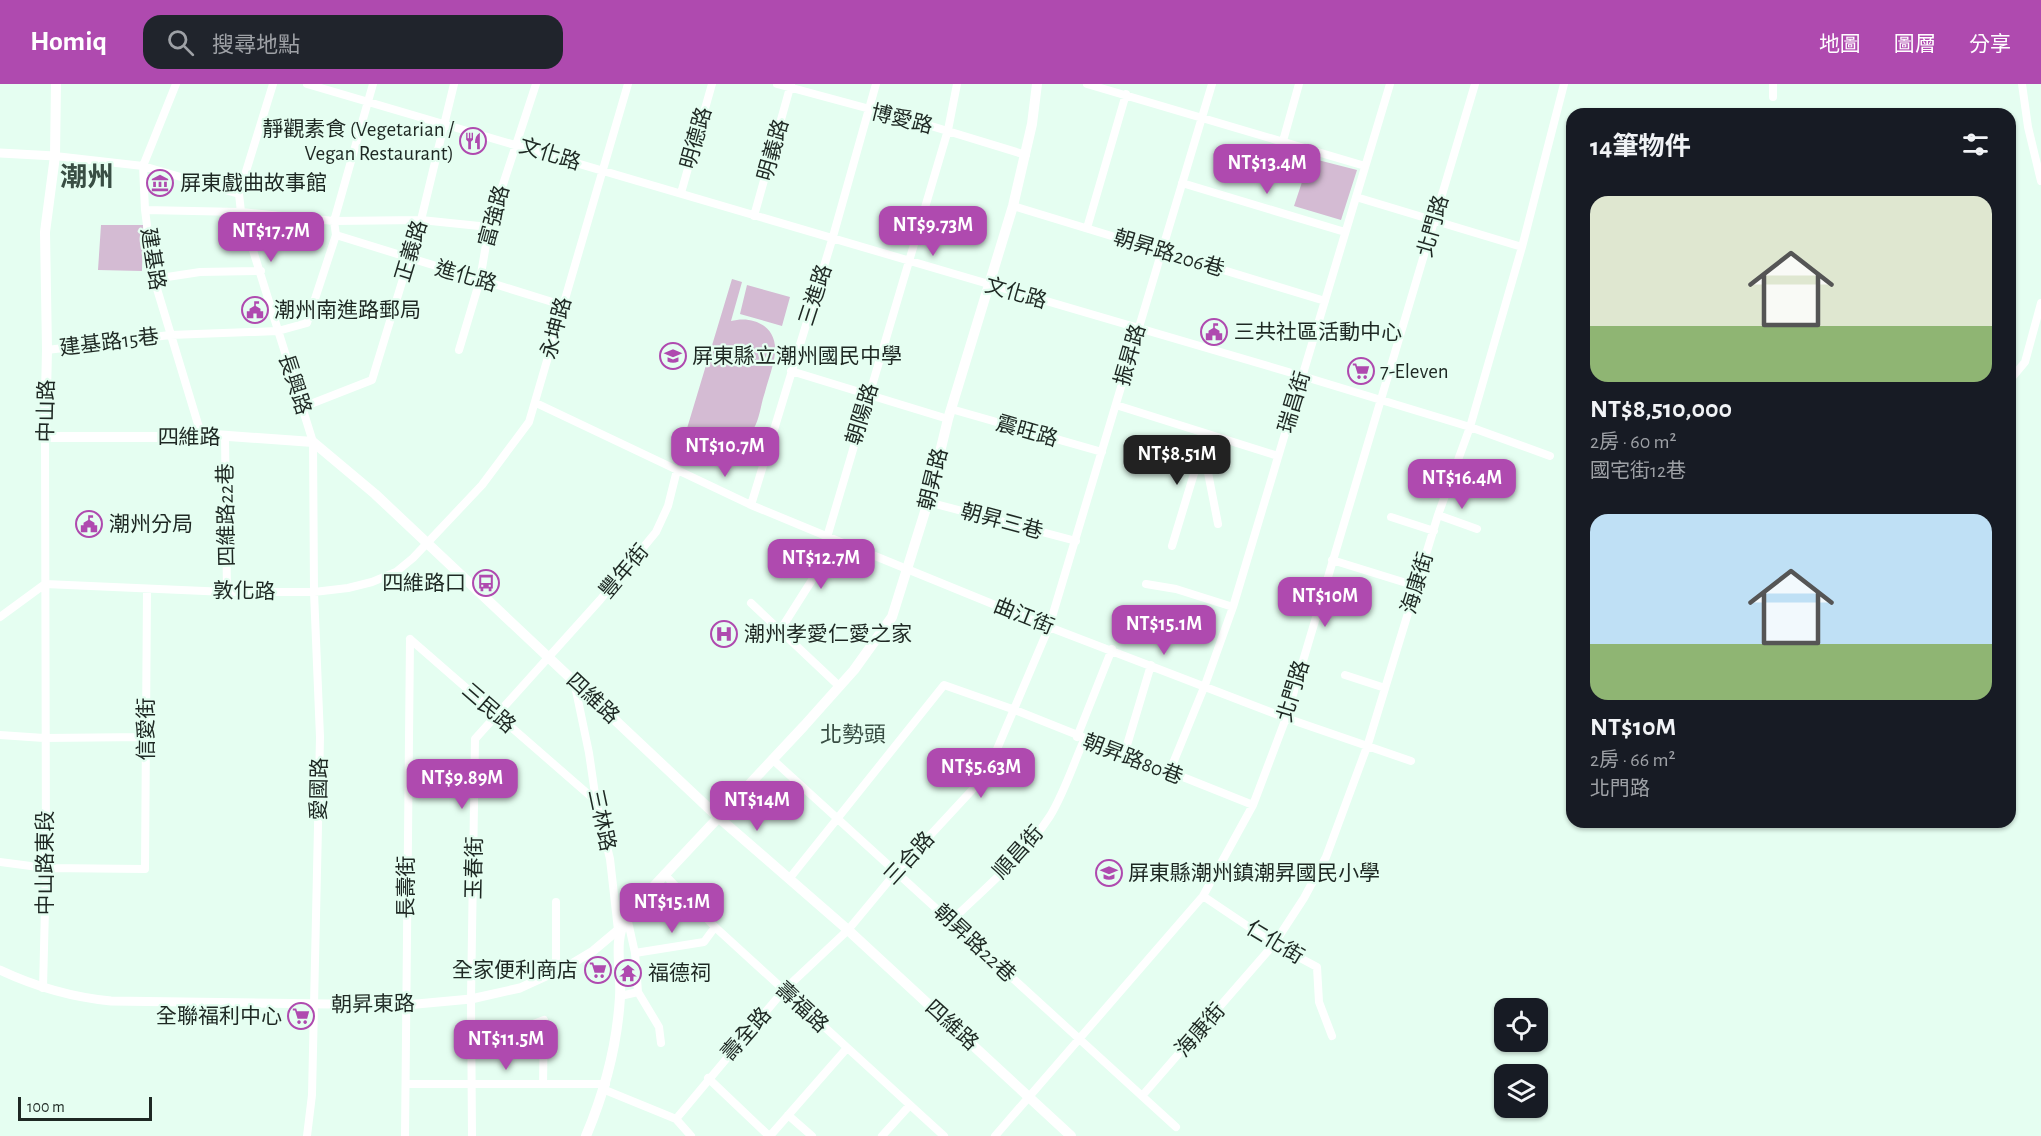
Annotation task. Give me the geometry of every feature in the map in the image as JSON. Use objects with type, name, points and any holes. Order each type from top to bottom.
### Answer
[{"type":"main road","name":"中山路","points":[[45,437],[47,350],[45,232],[55,156],[56,84]]},
{"type":"main road","name":"朝昇路","points":[[718,818],[839,686],[875,644],[892,617],[928,502],[949,414],[1013,206],[1026,155],[1037,84]]},
{"type":"main road","name":"四維路","points":[[45,437],[158,437],[201,434],[313,442],[429,543],[718,818],[848,930],[1071,1136]]},
{"type":"main road","name":"朝昇東路","points":[[618,930],[627,915],[718,818]]},
{"type":"main road","name":"三林路","points":[[586,1136],[606,1087],[621,996],[618,930]]},
{"type":"street","name":"建基路","points":[[176,84],[143,166],[145,210],[154,279],[201,434]]},
{"type":"street","name":"長興路","points":[[273,84],[239,194],[241,212],[313,442]]},
{"type":"street","name":"文化路","points":[[307,84],[369,100],[908,263],[1302,376],[1470,427],[1550,456]]},
{"type":"street","points":[[336,236],[334,221],[374,84]]},
{"type":"street","name":"正義路","points":[[303,407],[372,380],[421,220],[454,84]]},
{"type":"street","name":"富強路","points":[[459,350],[480,280],[489,227],[536,84]]},
{"type":"street","name":"永坤路","points":[[429,543],[517,441],[529,422],[628,84]]},
{"type":"street","name":"明德路","points":[[681,193],[711,84]]},
{"type":"street","name":"博愛路","points":[[777,84],[791,86],[870,111],[948,130],[1026,155]]},
{"type":"street","name":"三進路","points":[[751,505],[832,240],[876,84]]},
{"type":"street","name":"朝陽路","points":[[780,629],[812,580],[948,130],[957,84]]},
{"type":"street","points":[[1090,84],[1365,166]]},
{"type":"street","name":"振昇路","points":[[1049,627],[1212,84]]},
{"type":"street","points":[[1283,141],[1299,84]]},
{"type":"street","name":"瑞昌街","points":[[1169,773],[1205,685],[1233,607],[1390,84]]},
{"type":"street","name":"北門路","points":[[995,1136],[1203,896],[1253,805],[1286,718],[1475,84]]},
{"type":"street","name":"海康街","points":[[1142,1096],[1274,944],[1304,898],[1326,857],[1368,744],[1438,515],[1470,427],[1522,247],[1564,84]]},
{"type":"street","points":[[1773,84],[1773,97]]},
{"type":"street","points":[[2022,84],[2028,127],[2041,182]]},
{"type":"street","name":"明義路","points":[[754,216],[791,86]]},
{"type":"street","points":[[1087,228],[1126,94]]},
{"type":"street","points":[[0,153],[55,156],[143,166],[239,194]]},
{"type":"street","points":[[1182,183],[1345,232]]},
{"type":"street","points":[[1356,197],[1522,247]]},
{"type":"street","name":"朝昇路206巷","points":[[1013,206],[1324,301]]},
{"type":"street","points":[[145,210],[241,212],[334,221],[421,220],[489,227]]},
{"type":"street","name":"建基路15巷","points":[[47,350],[170,335],[278,331],[306,323],[336,236]]},
{"type":"street","name":"進化路","points":[[336,236],[562,305]]},
{"type":"street","points":[[154,279],[200,272],[261,272]]},
{"type":"street","points":[[2016,373],[2025,362],[2041,303]]},
{"type":"street","name":"震旺路","points":[[791,371],[867,396],[1102,452]]},
{"type":"street","name":"曲江街","points":[[536,403],[751,505],[826,536],[1049,627],[1151,664],[1286,718],[1368,744],[1411,761]]},
{"type":"street","points":[[1116,405],[1278,456]]},
{"type":"street","points":[[1172,546],[1206,434]]},
{"type":"street","name":"中山路","points":[[44,738],[45,437]]},
{"type":"street","name":"四維路22巷","points":[[225,437],[227,592]]},
{"type":"street","name":"愛國路","points":[[307,1136],[312,1095],[315,1004],[320,737],[314,592],[313,442]]},
{"type":"street","points":[[1202,446],[1218,524]]},
{"type":"street","name":"豐年街","points":[[547,656],[600,600],[656,532],[668,506],[677,470]]},
{"type":"street","name":"朝昇三巷","points":[[928,502],[1076,541]]},
{"type":"street","points":[[1438,515],[1477,529]]},
{"type":"street","points":[[1391,517],[1434,531]]},
{"type":"street","name":"敦化路","points":[[45,584],[227,592],[314,592],[348,588],[380,579],[396,572],[429,543]]},
{"type":"street","points":[[1332,560],[1416,586]]},
{"type":"street","points":[[0,617],[45,584]]},
{"type":"street","points":[[1146,584],[1176,590],[1233,607]]},
{"type":"street","name":"信愛街","points":[[46,868],[145,869],[147,589]]},
{"type":"street","points":[[751,603],[839,686]]},
{"type":"street","name":"三合路","points":[[848,930],[897,871],[986,775],[1049,627]]},
{"type":"street","name":"三民路","points":[[410,639],[596,801]]},
{"type":"street","name":"長壽街","points":[[405,1136],[410,639]]},
{"type":"street","name":"順昌街","points":[[951,921],[1017,857],[1042,827],[1055,805],[1112,650]]},
{"type":"street","name":"玉春街","points":[[472,1136],[471,999],[475,739],[547,656]]},
{"type":"street","points":[[1124,755],[1151,664]]},
{"type":"street","points":[[1345,675],[1385,688]]},
{"type":"street","name":"三林路","points":[[574,680],[596,801],[610,859],[618,930]]},
{"type":"street","name":"朝昇路80巷","points":[[838,818],[944,685],[1015,710],[1253,805]]},
{"type":"street","points":[[0,735],[44,738],[146,737]]},
{"type":"street","name":"中山路東段","points":[[43,988],[46,868],[44,738]]},
{"type":"street","name":"朝昇路22巷","points":[[772,759],[1176,1127]]},
{"type":"street","points":[[789,879],[838,818]]},
{"type":"street","points":[[0,862],[46,868]]},
{"type":"street","name":"壽福路","points":[[664,874],[715,927],[944,1136]]},
{"type":"street","name":"仁化街","points":[[1203,896],[1274,944],[1317,967],[1318,1002],[1332,1036]]},
{"type":"street","points":[[556,902],[556,971]]},
{"type":"street","points":[[627,915],[635,953],[638,992],[659,1027],[661,1043]]},
{"type":"street","points":[[635,953],[704,942],[715,927]]},
{"type":"street","name":"朝昇東路","points":[[0,970],[43,988],[86,999],[406,1005],[501,994],[556,971],[593,951],[618,930]]},
{"type":"street","name":"壽全路","points":[[676,1119],[784,990],[848,930]]},
{"type":"street","points":[[621,996],[638,992]]},
{"type":"street","points":[[504,1035],[544,1020],[543,1084]]},
{"type":"street","points":[[708,1078],[769,1136],[847,1048]]},
{"type":"street","points":[[406,1084],[543,1084],[606,1087],[676,1119],[691,1136]]},
{"type":"street","points":[[882,1136],[910,1105]]},
{"type":"street","points":[[788,1115],[812,1136]]},
{"type":"shaded area","points":[[1310,158],[1357,170],[1341,220],[1294,206]]},
{"type":"shaded area","points":[[101,225],[143,225],[142,271],[98,270]]},
{"type":"shaded area","points":[[732,279],[742,282],[731,321],[747,320],[762,324],[772,335],[775,352],[754,428],[742,440],[727,443],[712,439],[699,430],[696,439],[685,435]]},
{"type":"shaded area","points":[[747,285],[790,297],[782,326],[740,314]]},
{"type":"place","name":"靜觀素食 (Vegetarian / Vegan Restaurant)","points":[[473,141]]},
{"type":"place","name":"屏東戲曲故事館","points":[[160,183]]},
{"type":"place","name":"潮州南進路郵局","points":[[255,310]]},
{"type":"place","name":"三共社區活動中心","points":[[1214,332]]},
{"type":"place","name":"屏東縣立潮州國民中學","points":[[673,356]]},
{"type":"place","name":"7-Eleven","points":[[1361,371]]},
{"type":"place","name":"潮州分局","points":[[89,524]]},
{"type":"place","name":"四維路口","points":[[486,583]]},
{"type":"place","name":"潮州孝愛仁愛之家","points":[[724,634]]},
{"type":"place","name":"屏東縣潮州鎮潮昇國民小學","points":[[1109,873]]},
{"type":"place","name":"全家便利商店","points":[[598,970]]},
{"type":"place","name":"福德祠","points":[[628,973]]},
{"type":"place","name":"全聯福利中心","points":[[301,1016]]},
{"type":"district","name":"潮州","points":[[87,177]]},
{"type":"district","name":"北勢頭","points":[[853,734]]}]
